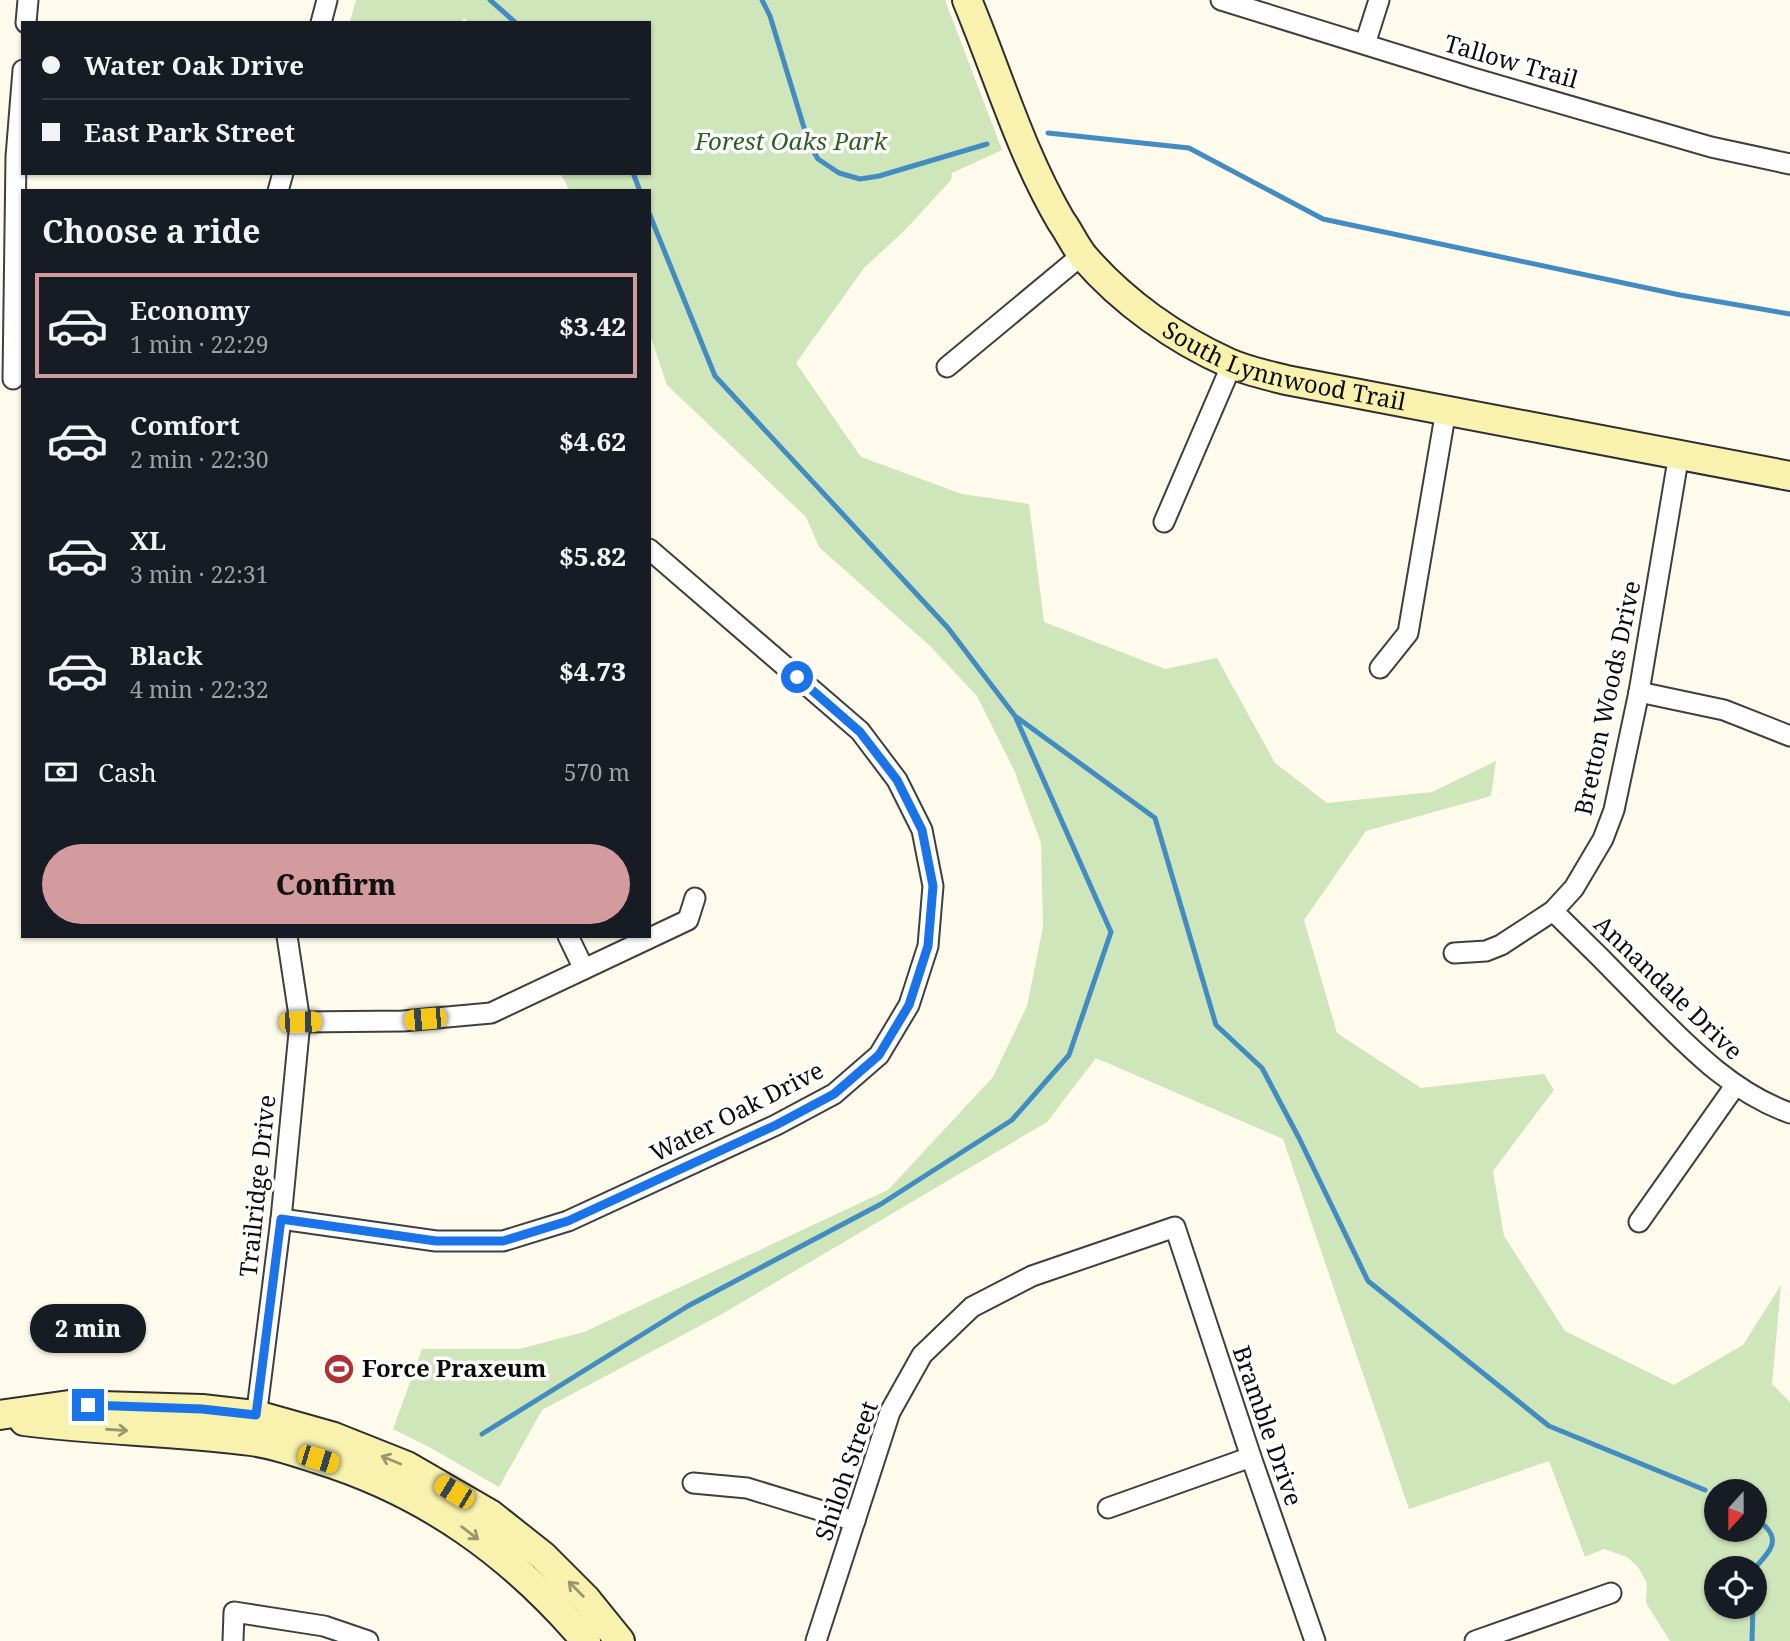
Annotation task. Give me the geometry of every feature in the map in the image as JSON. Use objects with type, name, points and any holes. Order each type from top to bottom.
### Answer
[{"type":"street","points":[[26,21],[28,0]]},
{"type":"street","points":[[322,21],[327,0]]},
{"type":"street","name":"South Lynnwood Trail","points":[[967,0],[1008,108],[1044,192],[1082,255],[1150,318],[1191,344],[1232,364],[1286,380],[1790,476]]},
{"type":"street","name":"Tallow Trail","points":[[1221,0],[1710,147],[1790,164]]},
{"type":"street","points":[[1366,44],[1379,0]]},
{"type":"street","points":[[12,379],[8,157],[21,82]]},
{"type":"street","points":[[947,367],[1082,255]]},
{"type":"street","points":[[1164,522],[1232,364]]},
{"type":"street","points":[[1380,668],[1408,633],[1446,410]]},
{"type":"street","name":"Bretton Woods Drive","points":[[1454,953],[1486,951],[1501,945],[1553,911],[1574,888],[1603,839],[1614,810],[1639,692],[1679,454]]},
{"type":"street","name":"Water Oak Drive","points":[[281,1219],[436,1241],[503,1241],[568,1221],[776,1125],[834,1094],[879,1055],[909,1005],[928,946],[933,886],[922,830],[897,780],[860,732],[651,551]]},
{"type":"street","points":[[1639,692],[1724,710],[1790,736]]},
{"type":"street","points":[[651,937],[688,919],[695,898]]},
{"type":"street","name":"Annandale Drive","points":[[1553,911],[1687,1045],[1735,1086],[1768,1105],[1790,1113]]},
{"type":"street","name":"Trailridge Drive","points":[[255,1428],[281,1219],[300,1022],[287,938]]},
{"type":"street","points":[[569,938],[584,969]]},
{"type":"street","points":[[300,1022],[403,1021],[491,1013],[648,938]]},
{"type":"street","points":[[1639,1222],[1735,1086]]},
{"type":"street","name":"Bramble Drive","points":[[1175,1227],[1315,1641]]},
{"type":"street","name":"Shiloh Street","points":[[816,1641],[890,1412],[922,1355],[972,1307],[1032,1276],[1175,1227]]},
{"type":"street","points":[[0,1417],[69,1405],[190,1408],[255,1428],[394,1488],[449,1517],[507,1562],[558,1608],[586,1641]]},
{"type":"street","points":[[255,1428],[334,1437],[407,1466],[490,1514],[543,1556],[586,1599],[620,1641]]},
{"type":"street","points":[[1108,1508],[1251,1457]]},
{"type":"street","points":[[693,1483],[747,1488],[855,1521]]},
{"type":"street","points":[[1475,1641],[1611,1593]]},
{"type":"street","points":[[233,1641],[234,1612],[324,1626],[368,1641]]},
{"type":"green space","name":"Forest Oaks Park","points":[[356,0],[945,0],[1002,150],[952,173],[951,180],[906,229],[864,268],[796,363],[861,457],[962,494],[1029,504],[1044,622],[1165,669],[1217,658],[1275,763],[1327,803],[1432,792],[1496,761],[1491,796],[1366,831],[1304,920],[1337,1033],[1421,1088],[1544,1074],[1554,1090],[1493,1171],[1504,1236],[1565,1331],[1674,1385],[1743,1345],[1781,1285],[1772,1384],[1790,1402],[1790,1641],[1670,1641],[1646,1603],[1647,1583],[1638,1567],[1627,1557],[1604,1549],[1585,1557],[1549,1461],[1409,1509],[1283,1139],[1096,1058],[1047,1122],[722,1314],[542,1410],[499,1487],[393,1429],[422,1349],[519,1349],[584,1332],[888,1190],[993,1077],[1027,1006],[1043,927],[1041,843],[1014,770],[977,696],[930,646],[819,547],[806,517],[667,385],[651,338],[651,189],[569,189],[561,175],[651,175],[651,21],[468,21],[464,18],[462,21],[350,21]]},
{"type":"waterway","points":[[490,0],[514,21]]},
{"type":"waterway","points":[[762,0],[770,16],[809,144],[818,159],[839,173],[860,179],[879,176],[987,144]]},
{"type":"waterway","points":[[1048,133],[1189,148],[1323,219],[1680,295],[1790,314]]},
{"type":"waterway","points":[[634,175],[639,189]]},
{"type":"waterway","points":[[651,218],[715,376],[948,628],[1015,716],[1155,818],[1216,1025],[1262,1068],[1368,1281],[1549,1426],[1704,1490]]},
{"type":"waterway","points":[[482,1434],[688,1306],[881,1204],[1012,1120],[1069,1055],[1111,932],[1016,718]]},
{"type":"waterway","points":[[1765,1556],[1772,1543],[1768,1530]]},
{"type":"waterway","points":[[1752,1641],[1753,1619]]},
{"type":"place","name":"Force Praxeum","points":[[339,1369]]},
{"type":"route","points":[[88,1405],[202,1409],[256,1415],[281,1219],[436,1241],[503,1241],[568,1221],[776,1125],[834,1094],[879,1055],[909,1005],[928,946],[933,886],[922,830],[897,780],[860,732],[797,677]]}]
